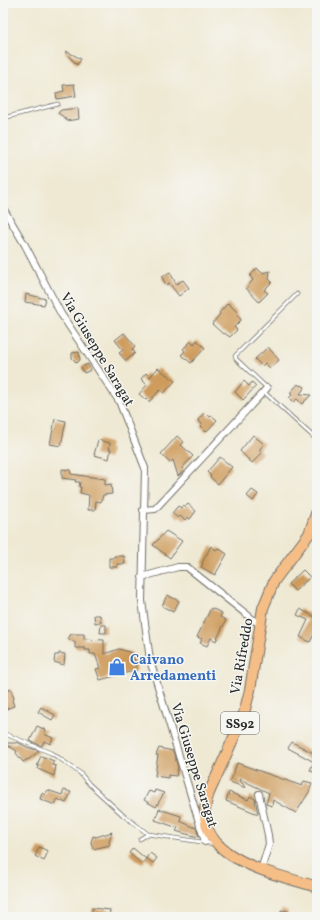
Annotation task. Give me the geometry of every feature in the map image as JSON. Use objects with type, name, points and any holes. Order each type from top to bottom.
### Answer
[{"type":"main road","name":"Via Rifreddo","points":[[317,511],[309,534],[274,581],[263,608],[250,690],[243,717],[206,802],[206,821],[210,832],[218,844],[236,859],[261,870],[317,887]]},
{"type":"street","name":"Via Giuseppe Saragat","points":[[3,208],[25,245],[61,314],[119,401],[145,468],[142,601],[150,660],[205,842]]},
{"type":"street","points":[[143,510],[155,509],[266,390]]},
{"type":"street","points":[[142,577],[178,566],[187,567],[260,625]]},
{"type":"street","points":[[259,794],[269,844],[261,870]]},
{"type":"lane","points":[[3,118],[58,104]]},
{"type":"lane","points":[[297,294],[235,356],[236,359],[266,390],[317,440]]},
{"type":"lane","points":[[3,733],[51,753],[65,762],[80,773],[89,784],[123,815],[148,834],[218,844]]},
{"type":"lane","points":[[140,839],[148,834]]},
{"type":"building","points":[[66,51],[81,59],[77,65],[65,52]]},
{"type":"building","points":[[74,84],[76,96],[57,99],[56,93],[64,91],[63,85]]},
{"type":"building","points":[[78,108],[79,119],[66,121],[65,118],[58,113],[61,110]]},
{"type":"building","points":[[257,268],[262,273],[270,271],[269,279],[272,282],[264,290],[268,293],[259,302],[246,288],[253,280],[250,276]]},
{"type":"building","points":[[170,272],[176,284],[183,280],[189,288],[179,296],[169,283],[166,285],[162,277]]},
{"type":"building","points":[[26,294],[46,299],[44,305],[25,302]]},
{"type":"building","points":[[228,303],[238,313],[237,314],[241,320],[234,327],[237,330],[230,337],[224,333],[223,334],[212,324]]},
{"type":"building","points":[[124,333],[135,346],[132,349],[135,353],[126,361],[119,353],[123,350],[115,340]]},
{"type":"building","points":[[197,340],[205,348],[191,363],[181,355],[185,351],[183,349],[191,341],[194,344]]},
{"type":"building","points":[[268,347],[279,360],[270,368],[265,363],[262,366],[255,359]]},
{"type":"building","points":[[79,352],[80,360],[77,363],[72,358],[72,353]]},
{"type":"building","points":[[88,364],[91,370],[84,373],[81,367]]},
{"type":"building","points":[[158,368],[175,381],[164,393],[160,390],[149,402],[139,394],[147,385],[141,379],[146,373],[150,377]]},
{"type":"building","points":[[244,381],[249,386],[252,382],[256,386],[243,400],[235,392]]},
{"type":"building","points":[[298,384],[305,387],[300,394],[311,395],[302,404],[297,399],[293,402],[289,398],[292,395],[290,393]]},
{"type":"building","points":[[205,412],[210,417],[211,415],[217,420],[206,432],[200,426],[202,424],[198,420]]},
{"type":"building","points":[[55,419],[66,421],[61,446],[50,444]]},
{"type":"building","points":[[253,435],[264,444],[259,450],[262,453],[252,463],[240,451]]},
{"type":"building","points":[[177,436],[184,442],[181,445],[193,456],[182,468],[184,471],[178,476],[173,460],[170,463],[161,454]]},
{"type":"building","points":[[98,440],[110,443],[109,449],[111,449],[109,459],[94,455]]},
{"type":"building","points":[[220,457],[232,467],[218,484],[207,472]]},
{"type":"building","points":[[62,469],[70,470],[71,474],[105,479],[105,485],[111,484],[112,494],[103,495],[101,502],[96,501],[95,510],[88,510],[89,495],[80,493],[80,482],[62,478]]},
{"type":"building","points":[[252,490],[258,494],[253,501],[247,496]]},
{"type":"building","points":[[188,504],[196,511],[190,519],[187,517],[185,520],[180,516],[178,518],[172,513],[178,506],[181,508],[183,505],[185,507]]},
{"type":"building","points":[[166,531],[182,541],[170,558],[153,545]]},
{"type":"building","points":[[211,546],[216,550],[218,548],[227,554],[215,575],[201,567]]},
{"type":"building","points":[[114,556],[124,556],[125,564],[117,564],[117,567],[109,567],[109,558],[114,558]]},
{"type":"building","points":[[303,570],[310,577],[295,591],[288,584]]},
{"type":"building","points":[[167,595],[179,601],[173,612],[162,606]]},
{"type":"building","points":[[211,608],[222,613],[220,617],[226,620],[216,641],[211,638],[207,646],[200,643],[202,639],[197,637]]},
{"type":"building","points":[[300,609],[317,618],[317,629],[310,642],[300,637],[308,620],[297,615]]},
{"type":"building","points":[[94,615],[100,615],[101,622],[95,623]]},
{"type":"building","points":[[101,625],[106,625],[106,633],[100,633]]},
{"type":"building","points":[[71,634],[84,634],[84,639],[104,640],[104,654],[119,649],[132,653],[137,670],[100,680],[96,669],[100,668],[95,654],[90,654],[90,650],[85,650],[85,648],[75,648],[75,642],[68,639]]},
{"type":"building","points":[[59,653],[65,654],[64,665],[54,662],[55,655],[59,655]]},
{"type":"building","points":[[11,689],[14,699],[12,700],[14,706],[3,710],[3,692]]},
{"type":"building","points":[[41,707],[55,715],[52,720],[38,712]]},
{"type":"building","points":[[37,726],[46,730],[44,734],[53,738],[50,744],[44,741],[42,746],[30,741]]},
{"type":"building","points":[[17,742],[39,751],[23,762],[16,753],[17,751],[3,743]]},
{"type":"building","points":[[292,742],[317,755],[317,774],[310,770],[314,762],[288,748]]},
{"type":"building","points":[[159,748],[173,751],[178,767],[176,776],[168,775],[168,778],[155,776],[158,755],[156,755]]},
{"type":"building","points":[[41,756],[54,761],[52,765],[56,766],[54,776],[38,769],[39,766],[37,765]]},
{"type":"building","points":[[237,763],[302,786],[304,781],[312,783],[309,792],[296,813],[273,800],[272,806],[266,804],[269,793],[239,779],[246,788],[230,782]]},
{"type":"building","points":[[47,790],[62,795],[64,790],[71,792],[66,803],[57,799],[55,805],[40,799],[42,793],[45,795]]},
{"type":"building","points":[[155,790],[164,793],[156,807],[144,800],[149,791],[154,793]]},
{"type":"building","points":[[229,792],[248,800],[250,796],[255,799],[258,814],[226,801]]},
{"type":"building","points":[[159,809],[181,816],[180,821],[196,828],[199,837],[176,831],[178,828],[155,820]]},
{"type":"building","points":[[112,832],[109,842],[110,845],[93,849],[91,842],[93,836],[96,837]]},
{"type":"building","points":[[39,847],[48,851],[44,861],[35,856]]},
{"type":"building","points":[[133,848],[146,859],[142,864],[129,853]]},
{"type":"building","points":[[150,853],[157,858],[153,863],[146,858]]},
{"type":"building","points":[[92,908],[110,910],[109,917],[93,917]]},
{"type":"building","points":[[281,910],[288,911],[287,917],[281,917]]},
{"type":"place","name":"Caivano Arredamenti","points":[[117,667]]}]
